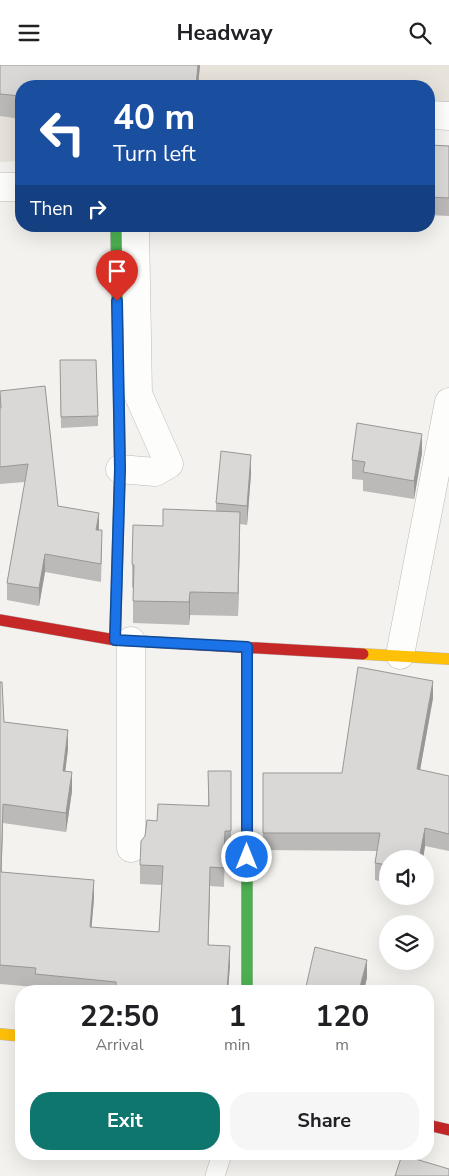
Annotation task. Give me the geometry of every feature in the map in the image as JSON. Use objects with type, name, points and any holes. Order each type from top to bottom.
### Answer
[{"type":"street","points":[[435,115],[449,116]]},
{"type":"street","points":[[0,187],[15,187]]},
{"type":"street","points":[[116,232],[123,641],[131,848]]},
{"type":"street","points":[[120,469],[155,472],[169,464],[138,394],[135,232]]},
{"type":"street","points":[[400,655],[449,402]]},
{"type":"street","points":[[0,620],[123,641],[449,659]]},
{"type":"street","points":[[247,647],[247,985]]},
{"type":"street","points":[[0,1034],[15,1035]]},
{"type":"street","points":[[434,1126],[449,1130]]},
{"type":"lane","points":[[216,1176],[220,1160]]},
{"type":"shaded area","points":[[0,65],[449,65],[449,113],[435,112],[435,80],[15,80],[15,161],[0,162]]},
{"type":"building","points":[[0,65],[198,65],[197,80],[15,80],[15,95],[0,94]]},
{"type":"building","points":[[435,145],[449,146],[449,198],[435,197]]},
{"type":"building","points":[[60,360],[96,360],[98,416],[61,417]]},
{"type":"building","points":[[45,386],[58,506],[99,513],[96,530],[102,530],[101,564],[45,554],[39,588],[7,583],[28,464],[0,467],[0,391]]},
{"type":"building","points":[[357,423],[422,434],[414,481],[363,472],[365,462],[352,460]]},
{"type":"building","points":[[221,451],[251,455],[247,506],[216,503]]},
{"type":"building","points":[[163,509],[240,512],[238,593],[190,592],[189,602],[133,601],[133,525],[163,526]]},
{"type":"building","points":[[358,667],[433,681],[417,769],[449,776],[449,834],[425,828],[421,850],[379,850],[379,864],[375,863],[380,833],[263,833],[263,773],[342,773]]},
{"type":"building","points":[[0,682],[2,682],[4,722],[68,730],[63,771],[72,772],[66,813],[3,804],[1,872],[94,880],[90,927],[159,932],[163,866],[140,865],[141,841],[145,836],[147,820],[157,821],[158,804],[209,806],[208,771],[231,771],[231,831],[225,831],[224,868],[210,867],[208,945],[230,946],[227,985],[116,985],[116,982],[35,974],[36,968],[0,965]]},
{"type":"building","points":[[315,947],[367,960],[361,985],[306,985]]},
{"type":"building","points":[[400,1160],[419,1160],[449,1169],[449,1176],[395,1176]]},
{"type":"traffic: fast","points":[[115,640],[120,469],[116,232]]},
{"type":"traffic: fast","points":[[247,739],[247,985]]},
{"type":"traffic: slow","points":[[247,647],[247,739]]},
{"type":"traffic: slow","points":[[363,654],[449,659]]},
{"type":"traffic: slow","points":[[0,1034],[15,1035]]},
{"type":"traffic: jam","points":[[0,620],[115,640],[363,654]]},
{"type":"traffic: jam","points":[[434,1126],[449,1130]]},
{"type":"route","points":[[117,301],[120,469],[115,640],[247,647],[247,857]]}]
